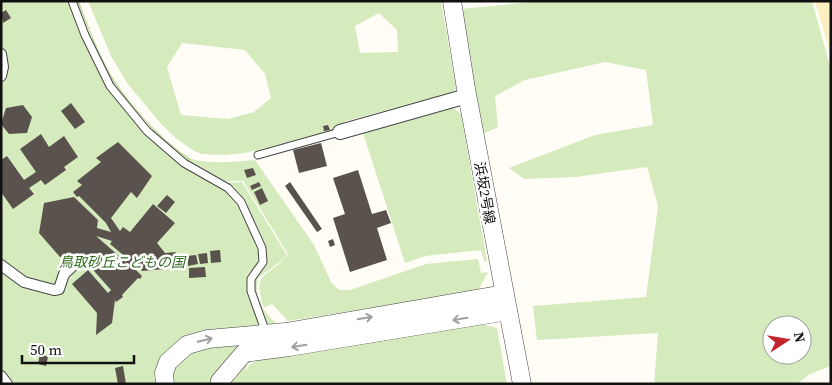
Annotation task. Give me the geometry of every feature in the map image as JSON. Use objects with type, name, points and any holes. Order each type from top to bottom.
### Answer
[{"type":"street","name":"浜坂2号線","points":[[452,1],[467,96],[522,384]]},
{"type":"street","points":[[1,54],[4,66],[1,76]]},
{"type":"street","points":[[340,132],[467,96]]},
{"type":"street","points":[[1,265],[24,282],[54,290],[60,289],[64,274],[80,259]]},
{"type":"street","points":[[165,384],[164,373],[168,362],[187,345],[208,339],[286,332],[506,302]]},
{"type":"street","points":[[222,384],[220,381],[244,353],[289,347],[506,302]]},
{"type":"street","points":[[1,376],[7,384]]},
{"type":"lane","points":[[72,1],[85,35],[110,86],[147,132],[184,163],[228,188],[241,202],[262,248],[263,262],[251,279],[251,291],[266,334]]},
{"type":"lane","points":[[258,155],[340,132]]},
{"type":"green space","name":"鳥取砂丘こどもの国","points":[[1,1],[75,1],[93,48],[110,81],[149,128],[186,159],[225,182],[242,182],[287,255],[258,278],[257,285],[257,294],[263,309],[275,323],[281,352],[264,356],[247,364],[246,372],[249,365],[258,360],[478,323],[497,328],[507,384],[1,384]]},
{"type":"green space","points":[[77,1],[79,1],[102,57],[118,86],[147,121],[169,142],[191,159],[190,161],[161,139],[117,89],[100,58]]},
{"type":"green space","points":[[88,1],[441,1],[456,88],[453,92],[346,121],[337,129],[245,153],[225,155],[202,154],[194,151],[177,139],[162,125],[127,83],[111,56]],"holes":[[[379,13],[397,30],[398,52],[360,53],[355,26]],[[182,43],[245,50],[265,74],[271,98],[254,112],[228,119],[181,115],[167,67]]]},
{"type":"green space","points":[[543,1],[812,1],[831,70],[831,366],[810,374],[797,384],[654,384],[658,333],[537,340],[533,306],[646,297],[658,206],[647,167],[576,177],[524,179],[509,168],[595,135],[653,125],[646,70],[605,62],[525,80],[495,96],[498,127],[481,135],[460,9]]},
{"type":"green space","points":[[451,106],[461,114],[487,261],[484,261],[481,250],[425,256],[405,263],[362,130]]},
{"type":"green space","points":[[191,159],[215,162],[255,160],[314,245],[331,282],[339,290],[350,290],[426,264],[478,259],[481,273],[488,272],[478,291],[288,321],[272,304],[264,308],[260,287],[264,276],[288,254],[243,181],[225,181],[190,161]]},
{"type":"sand","points":[[815,1],[831,1],[831,55]]},
{"type":"building","points":[[6,10],[11,18],[3,23],[1,13]]},
{"type":"building","points":[[71,103],[85,122],[75,129],[61,111]]},
{"type":"building","points":[[23,105],[32,117],[27,133],[9,134],[1,124],[6,108]]},
{"type":"building","points":[[328,125],[330,130],[324,131],[323,126]]},
{"type":"building","points":[[41,134],[49,147],[64,136],[78,157],[64,167],[66,170],[45,185],[41,180],[29,188],[34,194],[13,209],[1,192],[1,160],[7,156],[24,180],[36,172],[20,149]]},
{"type":"building","points":[[118,142],[152,176],[137,198],[131,192],[111,218],[120,231],[123,227],[130,232],[153,204],[175,223],[157,243],[165,253],[176,252],[165,269],[142,271],[138,267],[136,270],[142,276],[122,295],[123,297],[116,302],[115,300],[112,323],[96,335],[97,313],[72,284],[88,270],[108,293],[111,290],[78,253],[60,257],[39,233],[44,203],[74,197],[98,220],[97,228],[111,232],[106,223],[73,192],[82,185],[77,181],[101,162],[96,158]],"holes":[[[96,236],[112,241],[110,244],[128,259],[126,262]]]},
{"type":"building","points":[[321,143],[327,166],[299,173],[293,150]]},
{"type":"building","points":[[253,168],[256,175],[247,178],[244,170]]},
{"type":"building","points":[[358,170],[372,214],[386,210],[391,223],[377,228],[387,260],[350,272],[333,218],[345,214],[333,178]]},
{"type":"building","points":[[259,182],[261,186],[252,190],[250,186]]},
{"type":"building","points":[[290,182],[322,229],[317,232],[285,186]]},
{"type":"building","points":[[262,188],[268,201],[260,205],[254,192]]},
{"type":"building","points":[[167,195],[175,202],[166,213],[157,206]]},
{"type":"building","points":[[333,239],[335,245],[330,247],[328,241]]},
{"type":"building","points":[[220,250],[221,262],[211,263],[210,251]]},
{"type":"building","points":[[207,253],[208,263],[200,264],[198,254]]},
{"type":"building","points":[[196,255],[198,264],[188,266],[187,256]]},
{"type":"building","points":[[205,267],[206,277],[189,278],[189,268]]},
{"type":"building","points":[[40,354],[48,357],[46,366],[38,364]]},
{"type":"building","points":[[123,366],[126,384],[118,384],[115,368]]}]
